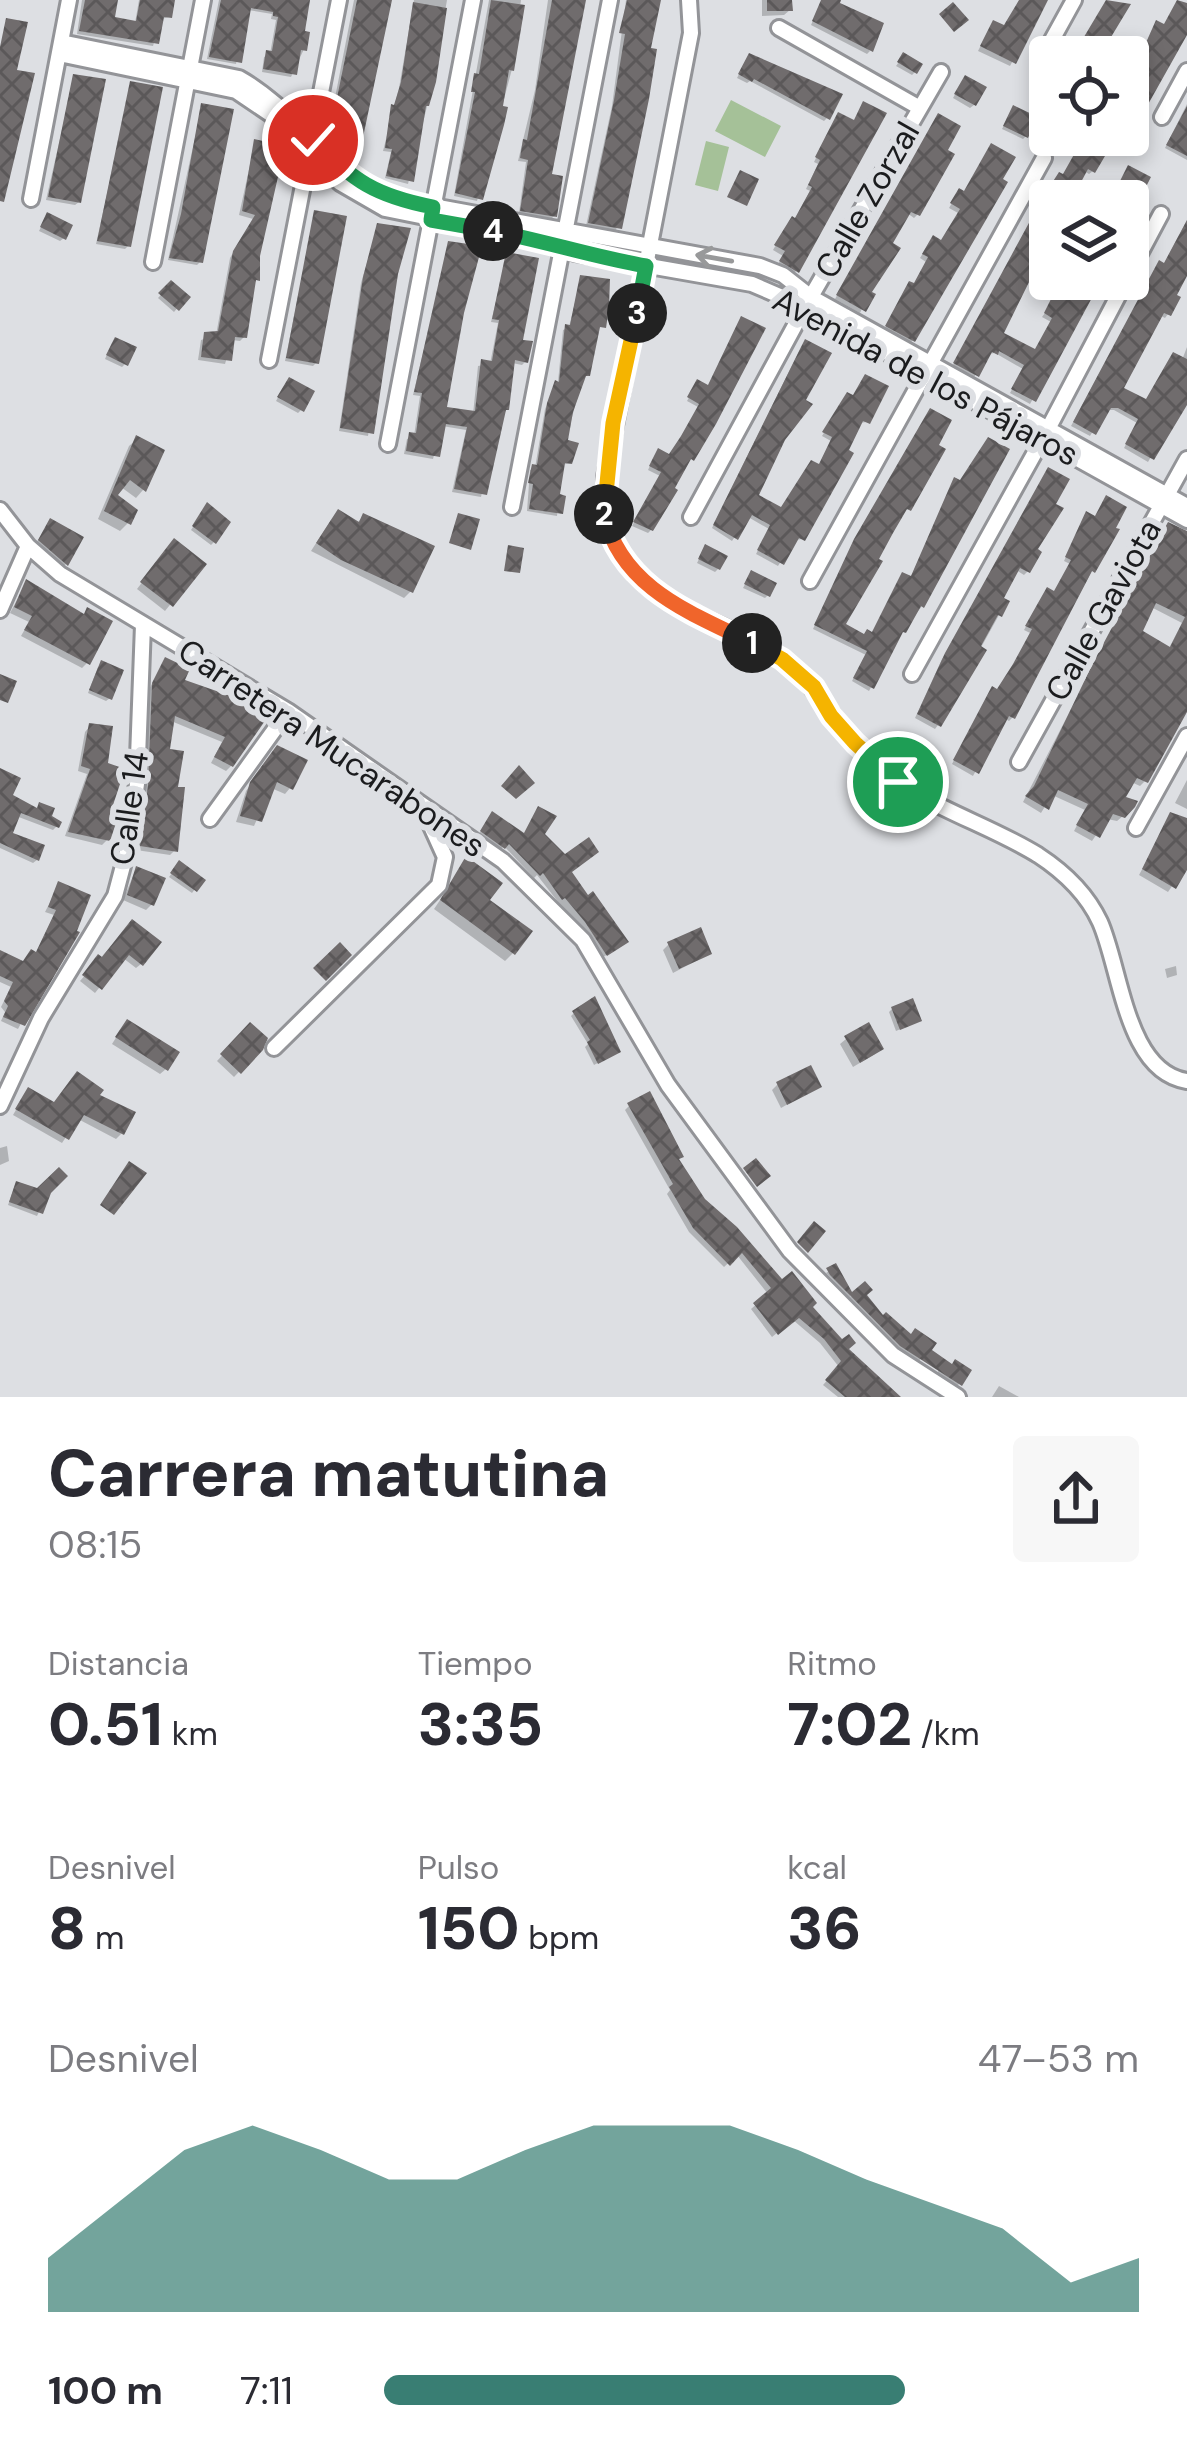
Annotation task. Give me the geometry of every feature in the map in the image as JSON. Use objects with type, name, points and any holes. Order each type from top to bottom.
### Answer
[{"type":"street","points":[[31,199],[69,0]]},
{"type":"street","points":[[153,262],[203,0]]},
{"type":"street","points":[[268,360],[339,0]]},
{"type":"street","points":[[388,444],[473,0]]},
{"type":"street","points":[[512,507],[610,0]]},
{"type":"street","points":[[689,0],[691,33],[605,477],[604,518],[616,549],[641,582],[680,608],[782,659],[814,687],[831,716],[872,762],[898,782],[1038,855],[1068,878],[1099,921],[1143,1048],[1160,1072],[1187,1081]]},
{"type":"street","points":[[1054,36],[1074,0]]},
{"type":"street","points":[[779,28],[920,108]]},
{"type":"street","name":"Avenida de los Pájaros","points":[[60,48],[239,78],[263,92],[312,147],[361,184],[432,213],[563,240],[646,266],[752,284],[808,302],[1164,500],[1187,520]]},
{"type":"street","points":[[1162,116],[1187,71]]},
{"type":"street","name":"Calle Zorzal","points":[[691,517],[941,72]]},
{"type":"street","points":[[810,581],[1044,158]]},
{"type":"street","points":[[1149,235],[1160,214]]},
{"type":"street","name":"Avenida de los Pájaros","points":[[563,240],[649,246],[760,266],[783,274],[808,302]]},
{"type":"street","points":[[911,674],[1115,300]]},
{"type":"street","name":"Calle Gaviota","points":[[1018,762],[1187,459]]},
{"type":"street","name":"Avenida de los Pájaros","points":[[1164,500],[1187,506]]},
{"type":"street","name":"Carretera Mucarabones","points":[[0,510],[28,546],[60,574],[288,711],[502,861],[583,940],[668,1085],[790,1251],[893,1355],[958,1397]]},
{"type":"street","points":[[0,610],[3,590],[28,546]]},
{"type":"street","name":"Calle 14","points":[[0,1106],[41,1018],[115,896],[137,784],[143,625]]},
{"type":"street","points":[[209,819],[288,711]]},
{"type":"street","points":[[1136,828],[1187,736]]},
{"type":"street","points":[[274,1048],[439,885],[445,857],[420,801]]},
{"type":"green space","points":[[731,100],[781,126],[765,157],[715,131]]},
{"type":"green space","points":[[706,141],[729,147],[718,191],[695,185]]},
{"type":"building","points":[[85,0],[118,0],[115,17],[136,21],[140,0],[175,0],[172,18],[164,17],[159,44],[79,31]]},
{"type":"building","points":[[221,0],[310,0],[307,51],[301,50],[297,75],[263,69],[266,50],[272,51],[278,17],[273,12],[251,8],[242,63],[209,57]]},
{"type":"building","points":[[357,0],[392,0],[362,142],[329,137]]},
{"type":"building","points":[[491,0],[525,5],[503,106],[508,107],[483,200],[455,193]]},
{"type":"building","points":[[552,0],[586,0],[552,174],[563,176],[557,217],[520,211],[528,160],[520,158]]},
{"type":"building","points":[[627,0],[661,0],[651,48],[657,49],[649,99],[622,229],[588,223],[614,100],[625,34],[619,33]]},
{"type":"building","points":[[767,0],[792,0],[793,11],[767,11]]},
{"type":"building","points":[[821,0],[841,0],[884,23],[873,52],[812,21]]},
{"type":"building","points":[[1019,0],[1048,0],[1016,64],[980,46],[993,20],[1004,25]]},
{"type":"building","points":[[1106,0],[1131,4],[1112,36],[1085,36]]},
{"type":"building","points":[[1177,0],[1187,3],[1187,35],[1149,103],[1149,36],[1156,20],[1164,24]]},
{"type":"building","points":[[413,2],[447,8],[414,182],[386,176],[392,149],[385,148]]},
{"type":"building","points":[[953,2],[969,20],[954,32],[939,14]]},
{"type":"building","points":[[6,18],[28,22],[17,70],[35,73],[4,202],[0,201],[0,47]]},
{"type":"building","points":[[903,52],[923,64],[917,74],[897,62]]},
{"type":"building","points":[[749,53],[843,94],[830,120],[738,74]]},
{"type":"building","points":[[73,74],[106,79],[81,203],[48,197]]},
{"type":"building","points":[[965,75],[987,87],[976,106],[954,94]]},
{"type":"building","points":[[130,81],[163,87],[131,247],[97,241]]},
{"type":"building","points":[[863,101],[887,113],[799,273],[779,261],[785,251],[774,245],[812,187],[808,185],[820,160],[815,157],[838,112],[854,120]]},
{"type":"building","points":[[201,103],[234,109],[203,263],[169,258]]},
{"type":"building","points":[[1013,105],[1029,113],[1028,138],[1003,126]]},
{"type":"building","points":[[1187,106],[1187,156],[1166,145]]},
{"type":"building","points":[[938,113],[961,126],[948,150],[955,154],[920,216],[911,212],[893,243],[901,248],[872,292],[876,294],[866,312],[836,295]]},
{"type":"building","points":[[254,139],[285,146],[247,338],[235,337],[232,361],[201,357],[204,332],[218,331],[233,251],[255,215],[242,211]]},
{"type":"building","points":[[991,143],[1016,157],[1003,179],[1008,182],[915,342],[885,326],[928,257],[922,254],[933,235],[941,240],[960,209],[950,203],[959,188],[964,191]]},
{"type":"building","points":[[1073,156],[1105,156],[1095,173],[1088,169],[1082,180],[1054,180],[1059,172],[1063,174]]},
{"type":"building","points":[[1128,165],[1151,177],[1149,181],[1120,180]]},
{"type":"building","points":[[740,170],[759,179],[747,206],[727,197]]},
{"type":"building","points":[[314,210],[347,216],[319,364],[286,358]]},
{"type":"building","points":[[47,212],[73,225],[66,240],[40,227]]},
{"type":"building","points":[[1187,220],[1187,276],[1177,295],[1181,297],[1171,316],[1164,313],[1124,388],[1146,399],[1173,352],[1187,359],[1187,405],[1154,460],[1125,444],[1138,419],[1118,408],[1111,408],[1096,435],[1073,422],[1138,300],[1149,300],[1149,279],[1159,260],[1164,263]]},
{"type":"building","points":[[377,223],[411,228],[398,274],[374,434],[340,428],[363,277]]},
{"type":"building","points":[[1029,223],[1029,282],[1004,333],[1035,349],[1052,318],[1044,313],[1050,300],[1091,300],[1036,402],[1011,389],[1024,365],[999,351],[998,355],[992,352],[979,377],[953,363]]},
{"type":"building","points":[[448,241],[482,246],[447,407],[475,411],[481,359],[492,361],[499,320],[492,319],[506,252],[539,258],[523,340],[533,341],[528,363],[515,360],[509,410],[487,495],[454,489],[467,427],[446,424],[440,457],[406,451],[409,432],[416,433],[422,393],[414,392]]},
{"type":"building","points":[[580,275],[610,279],[609,308],[590,376],[586,376],[573,412],[568,440],[579,443],[572,464],[565,463],[560,494],[566,496],[563,514],[529,509],[533,484],[528,483],[532,464],[537,465],[547,403],[555,380],[559,382],[565,324],[570,325]]},
{"type":"building","points":[[171,280],[191,297],[179,311],[158,293]]},
{"type":"building","points":[[741,316],[766,328],[716,424],[694,461],[691,459],[653,531],[633,522],[661,472],[649,466],[658,448],[669,454],[681,436],[699,404],[687,397],[697,379],[708,385]]},
{"type":"building","points":[[115,337],[137,347],[128,366],[106,355]]},
{"type":"building","points":[[805,339],[832,353],[806,400],[813,404],[785,440],[759,495],[781,507],[811,460],[819,464],[832,437],[822,432],[847,392],[853,395],[865,374],[889,386],[870,424],[863,421],[849,450],[854,453],[805,541],[799,538],[784,565],[757,550],[770,525],[752,515],[738,540],[713,525]]},
{"type":"building","points":[[289,377],[315,391],[304,412],[277,397]]},
{"type":"building","points":[[930,408],[952,420],[939,445],[946,449],[893,533],[879,559],[883,561],[846,624],[864,634],[867,629],[872,632],[902,572],[911,576],[954,477],[960,480],[988,437],[1010,449],[874,689],[853,678],[867,651],[814,625],[854,539]]},
{"type":"building","points":[[136,435],[165,450],[146,492],[130,480],[118,495],[138,510],[131,525],[104,511]]},
{"type":"building","points":[[1048,467],[1070,479],[1056,504],[1064,508],[1038,549],[1042,552],[1030,573],[1020,568],[1004,598],[1010,601],[1002,617],[998,615],[981,646],[987,650],[941,727],[917,714],[945,653]]},
{"type":"building","points":[[1106,495],[1127,507],[1116,528],[1120,529],[1095,573],[1092,571],[1015,719],[1009,716],[979,774],[953,760],[992,686],[997,689],[1013,664],[1032,629],[1025,626],[1047,587],[1054,591],[1071,560],[1065,557],[1086,511],[1095,516]]},
{"type":"building","points":[[207,502],[231,522],[216,544],[192,526]]},
{"type":"building","points":[[338,509],[359,522],[363,513],[435,546],[413,593],[341,560],[316,543]]},
{"type":"building","points":[[458,513],[480,519],[471,550],[449,543]]},
{"type":"building","points":[[50,518],[84,537],[68,566],[38,540]]},
{"type":"building","points":[[1168,522],[1187,531],[1187,712],[1148,783],[1137,778],[1126,797],[1138,801],[1135,807],[1125,818],[1113,814],[1100,838],[1076,825],[1088,804],[1058,790],[1049,810],[1025,796]],"holes":[[[1156,603],[1185,617],[1170,647],[1143,631]]]},
{"type":"building","points":[[174,538],[207,564],[173,607],[140,582]]},
{"type":"building","points":[[705,544],[728,556],[720,570],[698,559]]},
{"type":"building","points":[[508,545],[524,548],[520,573],[504,571]]},
{"type":"building","points":[[751,570],[777,583],[770,597],[744,584]]},
{"type":"building","points":[[26,579],[84,614],[87,607],[113,621],[90,665],[24,630],[32,616],[14,607]]},
{"type":"building","points":[[165,657],[190,669],[185,680],[245,701],[269,715],[233,767],[214,757],[225,737],[175,716],[170,749],[184,751],[178,787],[185,787],[178,852],[140,846],[152,683]]},
{"type":"building","points":[[101,660],[124,670],[112,700],[89,690]]},
{"type":"building","points":[[0,674],[17,681],[8,703],[0,700]]},
{"type":"building","points":[[89,723],[113,726],[108,763],[125,769],[110,814],[118,817],[110,841],[68,832],[90,769],[81,766]]},
{"type":"building","points":[[277,745],[308,760],[293,790],[277,782],[262,822],[240,816],[250,782]]},
{"type":"building","points":[[519,765],[535,783],[516,799],[501,786]]},
{"type":"building","points":[[0,768],[21,778],[13,795],[37,808],[39,802],[55,808],[52,816],[62,822],[59,828],[21,813],[13,833],[45,845],[39,861],[0,843]]},
{"type":"building","points":[[538,806],[557,816],[545,834],[565,854],[589,837],[599,852],[572,872],[588,895],[593,891],[629,942],[607,956],[543,873],[540,876],[509,844],[505,849],[480,831],[492,811],[524,833]]},
{"type":"building","points":[[1170,812],[1187,818],[1187,870],[1176,889],[1142,869]]},
{"type":"building","points":[[466,856],[503,883],[490,900],[533,931],[515,955],[440,900]]},
{"type":"building","points":[[179,860],[206,880],[197,892],[170,873]]},
{"type":"building","points":[[136,866],[166,878],[154,906],[127,895]]},
{"type":"building","points":[[58,881],[91,895],[80,932],[25,1026],[3,1017],[13,982],[0,976],[0,950],[23,961],[31,949],[36,952],[56,910],[48,907]]},
{"type":"building","points":[[132,919],[162,942],[143,966],[129,955],[102,990],[82,975]]},
{"type":"building","points":[[701,927],[712,954],[679,969],[667,942]]},
{"type":"building","points":[[340,942],[352,955],[326,981],[313,968]]},
{"type":"building","points":[[595,996],[621,1052],[598,1064],[572,1011]]},
{"type":"building","points":[[913,998],[922,1021],[900,1030],[891,1007]]},
{"type":"building","points":[[127,1019],[180,1052],[168,1071],[115,1037]]},
{"type":"building","points":[[250,1022],[268,1038],[241,1074],[220,1054]]},
{"type":"building","points":[[869,1022],[884,1049],[860,1063],[844,1036]]},
{"type":"building","points":[[811,1065],[822,1087],[787,1105],[776,1082]]},
{"type":"building","points":[[77,1071],[104,1090],[100,1095],[136,1112],[124,1135],[84,1115],[69,1140],[15,1109],[28,1087],[54,1102]]},
{"type":"building","points":[[650,1091],[684,1157],[679,1159],[705,1199],[737,1227],[782,1279],[792,1271],[817,1303],[813,1307],[842,1339],[849,1334],[856,1343],[849,1349],[901,1397],[845,1397],[825,1380],[841,1361],[824,1339],[799,1318],[778,1335],[753,1303],[771,1288],[742,1253],[730,1266],[693,1228],[669,1187],[673,1184],[627,1103]]},
{"type":"building","points":[[756,1158],[771,1176],[757,1187],[743,1168]]},
{"type":"building","points":[[129,1161],[147,1173],[114,1215],[100,1205]]},
{"type":"building","points":[[59,1167],[68,1176],[51,1193],[43,1214],[9,1202],[16,1181],[37,1188]]},
{"type":"building","points":[[814,1221],[826,1231],[808,1253],[797,1242]]},
{"type":"building","points":[[836,1263],[852,1292],[865,1281],[873,1290],[867,1295],[883,1315],[886,1312],[911,1334],[915,1328],[937,1343],[932,1350],[972,1370],[962,1386],[900,1346],[830,1275],[826,1268]]},
{"type":"route","points":[[313,140],[361,184],[389,198],[433,207],[431,220],[646,266],[605,477],[604,518],[616,549],[641,582],[680,608],[782,659],[814,687],[831,716],[872,762],[898,782]]}]
